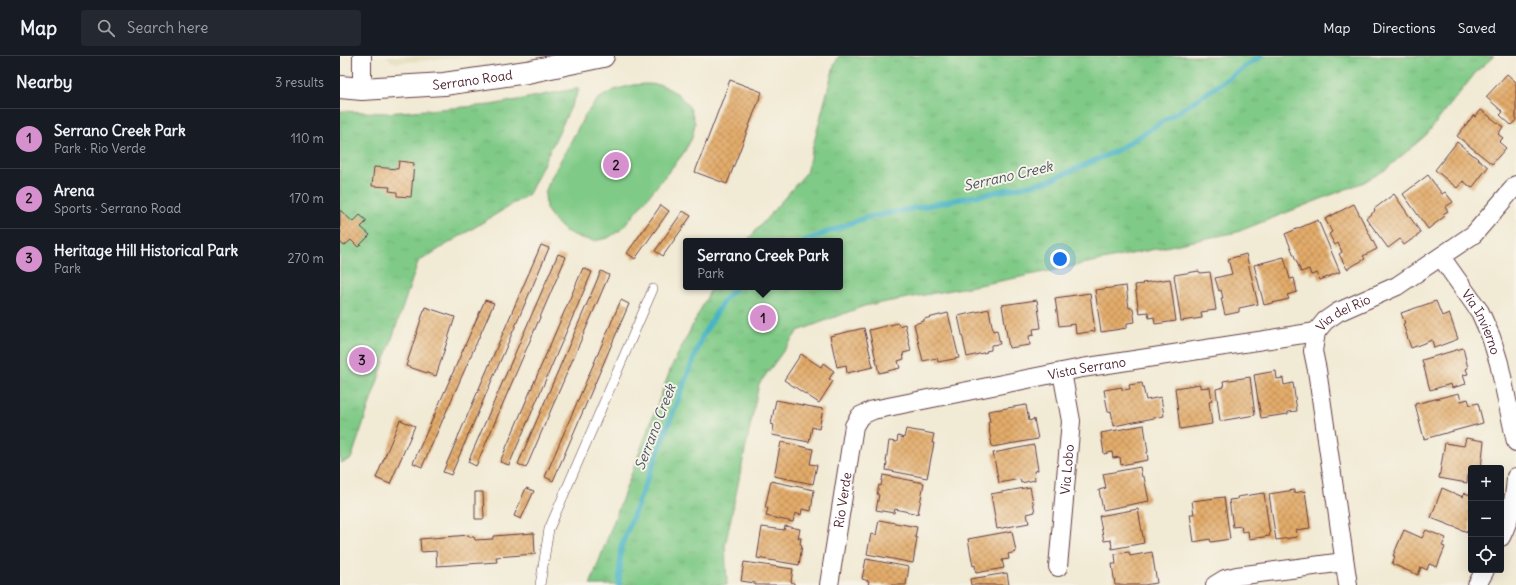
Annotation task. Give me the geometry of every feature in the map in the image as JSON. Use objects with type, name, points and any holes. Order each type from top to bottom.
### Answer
[{"type":"street","points":[[362,56],[362,89]]},
{"type":"street","name":"Serrano Road","points":[[340,87],[362,89],[459,82],[527,72],[603,56]]},
{"type":"street","name":"Via del Rio","points":[[1348,585],[1313,351],[1316,332],[1325,321],[1338,312],[1397,286],[1474,234],[1516,185]]},
{"type":"street","name":"Via Invierno","points":[[1441,257],[1480,312],[1491,337],[1499,363],[1516,442]]},
{"type":"street","name":"Vista Serrano","points":[[860,416],[873,410],[1082,368],[1316,332]]},
{"type":"street","name":"Via Lobo","points":[[1058,567],[1071,421],[1062,372]]},
{"type":"street","name":"Rio Verde","points":[[829,585],[854,426],[860,416]]},
{"type":"street","points":[[1504,532],[1512,505],[1516,477]]},
{"type":"street","points":[[1215,585],[1225,579],[1237,576],[1344,562]]},
{"type":"street","points":[[1477,585],[1483,573]]},
{"type":"lane","points":[[540,585],[549,529],[653,289]]},
{"type":"shaded area","points":[[386,56],[473,56],[398,63],[393,62]]},
{"type":"green space","points":[[839,56],[1494,56],[1477,71],[1426,135],[1385,170],[1364,182],[1237,232],[1006,280],[864,306],[798,331],[759,384],[725,546],[727,585],[590,585],[671,368],[710,290],[843,290],[843,238],[750,238],[806,173],[834,66]]},
{"type":"green space","points":[[633,85],[662,85],[678,94],[690,108],[695,123],[692,138],[683,154],[622,229],[608,238],[594,241],[581,238],[565,231],[546,209],[545,193],[550,180],[585,115],[598,99],[614,90]]},
{"type":"green space","points":[[580,88],[529,194],[418,262],[351,459],[340,463],[340,111],[387,113],[491,105]]},
{"type":"building","points":[[1507,74],[1516,82],[1516,120],[1511,125],[1500,115],[1503,112],[1486,97]]},
{"type":"building","points":[[730,80],[762,92],[727,184],[695,172]]},
{"type":"building","points":[[1481,110],[1503,127],[1498,134],[1503,138],[1499,142],[1506,148],[1492,164],[1457,136],[1474,115],[1475,117]]},
{"type":"building","points":[[1457,142],[1488,167],[1472,188],[1463,181],[1457,188],[1435,170]]},
{"type":"building","points":[[399,161],[414,163],[411,197],[397,196],[397,192],[389,191],[390,187],[372,186],[374,167],[398,169]]},
{"type":"building","points":[[1428,175],[1442,194],[1445,192],[1453,202],[1445,207],[1448,211],[1443,214],[1445,216],[1428,229],[1403,194]]},
{"type":"building","points":[[1394,194],[1421,233],[1404,245],[1400,239],[1388,248],[1366,218],[1375,211],[1374,209]]},
{"type":"building","points":[[1354,204],[1377,249],[1363,256],[1365,259],[1347,269],[1339,254],[1342,252],[1338,243],[1335,245],[1329,234],[1332,232],[1325,219]]},
{"type":"building","points":[[661,205],[669,211],[635,259],[627,253]]},
{"type":"building","points":[[340,210],[353,222],[360,215],[367,221],[361,227],[370,235],[358,247],[351,240],[344,246],[340,242]]},
{"type":"building","points":[[683,211],[691,216],[663,256],[655,251]]},
{"type":"building","points":[[1318,220],[1340,272],[1320,280],[1317,273],[1311,275],[1309,269],[1301,272],[1285,234]]},
{"type":"building","points":[[541,245],[549,248],[451,475],[443,472]]},
{"type":"building","points":[[558,254],[566,257],[476,466],[468,462]]},
{"type":"building","points":[[1246,254],[1258,304],[1239,308],[1239,312],[1225,315],[1221,298],[1223,298],[1221,290],[1219,291],[1215,278],[1232,274],[1228,259]]},
{"type":"building","points":[[1284,257],[1290,279],[1294,278],[1297,292],[1287,295],[1289,299],[1264,305],[1254,265]]},
{"type":"building","points":[[583,268],[592,272],[509,465],[500,462]]},
{"type":"building","points":[[601,271],[609,275],[526,468],[518,464]]},
{"type":"building","points":[[1199,271],[1200,273],[1210,272],[1216,310],[1201,312],[1202,318],[1181,321],[1174,275]]},
{"type":"building","points":[[1170,279],[1176,321],[1155,324],[1154,317],[1149,318],[1148,312],[1139,313],[1135,285]]},
{"type":"building","points":[[1126,286],[1129,308],[1133,308],[1135,322],[1127,323],[1127,328],[1101,332],[1095,290]]},
{"type":"building","points":[[1090,293],[1095,331],[1076,334],[1075,324],[1059,326],[1055,298]]},
{"type":"building","points":[[485,300],[494,303],[422,467],[413,463]]},
{"type":"building","points":[[621,300],[629,304],[553,481],[545,477]]},
{"type":"building","points":[[1037,300],[1041,328],[1033,329],[1034,335],[1029,336],[1030,345],[1009,348],[1002,305]]},
{"type":"building","points":[[1436,301],[1442,316],[1449,313],[1458,339],[1434,348],[1432,340],[1411,348],[1401,313]]},
{"type":"building","points":[[425,307],[455,317],[436,376],[406,366]]},
{"type":"building","points":[[989,309],[993,331],[997,330],[1000,344],[991,345],[991,350],[986,351],[987,352],[967,357],[958,316]]},
{"type":"building","points":[[948,313],[959,358],[938,362],[937,358],[923,361],[914,324],[924,321],[924,319]]},
{"type":"building","points":[[898,323],[899,326],[905,324],[911,351],[903,353],[904,359],[898,361],[900,368],[879,373],[869,330]]},
{"type":"building","points":[[864,328],[873,367],[847,373],[846,365],[837,367],[830,336]]},
{"type":"building","points":[[1463,348],[1468,368],[1466,369],[1468,374],[1463,375],[1466,384],[1452,388],[1451,384],[1430,390],[1422,360]]},
{"type":"building","points":[[801,354],[821,367],[823,363],[834,371],[829,379],[833,381],[819,403],[784,380]]},
{"type":"building","points":[[1276,371],[1277,379],[1283,378],[1284,385],[1293,383],[1297,411],[1288,412],[1288,414],[1261,418],[1254,375]]},
{"type":"building","points":[[1250,377],[1255,415],[1220,421],[1216,389],[1224,387],[1223,381]]},
{"type":"building","points":[[1142,383],[1146,400],[1161,397],[1164,416],[1114,426],[1111,411],[1108,412],[1104,390],[1122,387],[1122,390],[1130,389],[1129,385]]},
{"type":"building","points":[[1200,384],[1200,388],[1210,387],[1212,401],[1209,402],[1212,424],[1180,429],[1175,388]]},
{"type":"building","points":[[1459,393],[1461,401],[1468,399],[1470,405],[1478,403],[1483,423],[1424,439],[1415,404]]},
{"type":"building","points":[[776,400],[823,409],[819,429],[812,427],[809,442],[772,435],[774,425],[771,424]]},
{"type":"building","points":[[1026,405],[1029,421],[1034,419],[1038,439],[992,447],[988,422],[990,422],[988,411]]},
{"type":"building","points":[[400,420],[415,426],[390,484],[376,478]]},
{"type":"building","points":[[1144,425],[1148,460],[1121,465],[1120,457],[1113,458],[1112,452],[1104,454],[1101,433]]},
{"type":"building","points":[[906,429],[934,434],[932,443],[934,443],[927,478],[886,470],[889,441],[897,442],[898,436],[904,438]]},
{"type":"building","points":[[1466,438],[1484,441],[1481,465],[1468,465],[1467,483],[1439,478],[1445,443],[1464,446]]},
{"type":"building","points":[[781,442],[813,449],[810,464],[817,465],[813,484],[774,476]]},
{"type":"building","points":[[1034,445],[1038,470],[1034,471],[1035,480],[1021,483],[1020,479],[999,483],[993,453]]},
{"type":"building","points":[[1140,467],[1142,477],[1144,477],[1149,501],[1103,510],[1099,490],[1106,488],[1103,474]]},
{"type":"building","points":[[883,475],[924,483],[918,514],[895,509],[894,513],[876,510],[879,495],[877,494],[879,485],[881,486]]},
{"type":"building","points":[[771,481],[814,490],[811,511],[802,509],[801,515],[795,513],[793,522],[766,516],[768,508],[765,508]]},
{"type":"building","points":[[1030,487],[1035,512],[1027,514],[1029,523],[997,529],[991,494]]},
{"type":"building","points":[[526,488],[534,491],[521,519],[514,516]]},
{"type":"building","points":[[1442,488],[1463,497],[1464,493],[1468,494],[1468,532],[1431,518]]},
{"type":"building","points":[[1294,490],[1294,493],[1305,491],[1310,528],[1296,530],[1297,537],[1276,540],[1269,494]]},
{"type":"building","points":[[475,492],[483,492],[484,519],[475,519]]},
{"type":"building","points":[[1264,493],[1270,536],[1249,539],[1248,531],[1242,532],[1241,526],[1233,527],[1229,500],[1238,499],[1237,497]]},
{"type":"building","points":[[1224,497],[1230,539],[1211,542],[1210,539],[1194,542],[1190,514],[1194,514],[1192,501]]},
{"type":"building","points":[[1138,509],[1144,543],[1112,549],[1111,540],[1104,541],[1099,516]]},
{"type":"building","points":[[879,520],[917,527],[915,537],[917,538],[913,563],[867,554],[871,534],[876,535]]},
{"type":"building","points":[[785,526],[800,529],[798,538],[801,538],[800,544],[802,545],[799,565],[757,558],[762,527],[784,530]]},
{"type":"building","points":[[1404,530],[1422,538],[1426,530],[1446,538],[1442,546],[1445,547],[1437,567],[1429,564],[1427,570],[1421,567],[1418,575],[1392,564],[1395,556],[1393,556]]},
{"type":"building","points":[[1012,531],[1016,552],[1008,554],[1009,559],[1002,560],[1004,568],[976,573],[975,565],[973,566],[968,539]]},
{"type":"building","points":[[534,533],[535,554],[496,557],[497,562],[437,566],[436,551],[421,552],[420,539],[469,535],[469,537],[474,537],[475,540],[493,539],[493,536]]},
{"type":"building","points":[[1129,552],[1130,556],[1152,552],[1157,583],[1144,585],[1115,585],[1112,564],[1116,564],[1115,554]]},
{"type":"building","points":[[866,559],[909,567],[906,585],[868,585],[869,581],[862,579]]},
{"type":"building","points":[[744,562],[793,569],[791,582],[794,583],[794,585],[755,585],[755,583],[741,581]]},
{"type":"building","points":[[1007,573],[1009,585],[971,585],[970,579]]},
{"type":"waterway","name":"Serrano Creek","points":[[812,238],[865,218],[1046,182],[1116,151],[1192,103],[1261,56]]},
{"type":"waterway","name":"Serrano Creek","points":[[619,585],[621,547],[703,335],[725,299],[733,290]]},
{"type":"place","name":"Arena","points":[[616,165]]},
{"type":"place","name":"Serrano Creek Park","points":[[763,318]]},
{"type":"place","name":"Heritage Hill Historical Park","points":[[362,360]]}]
